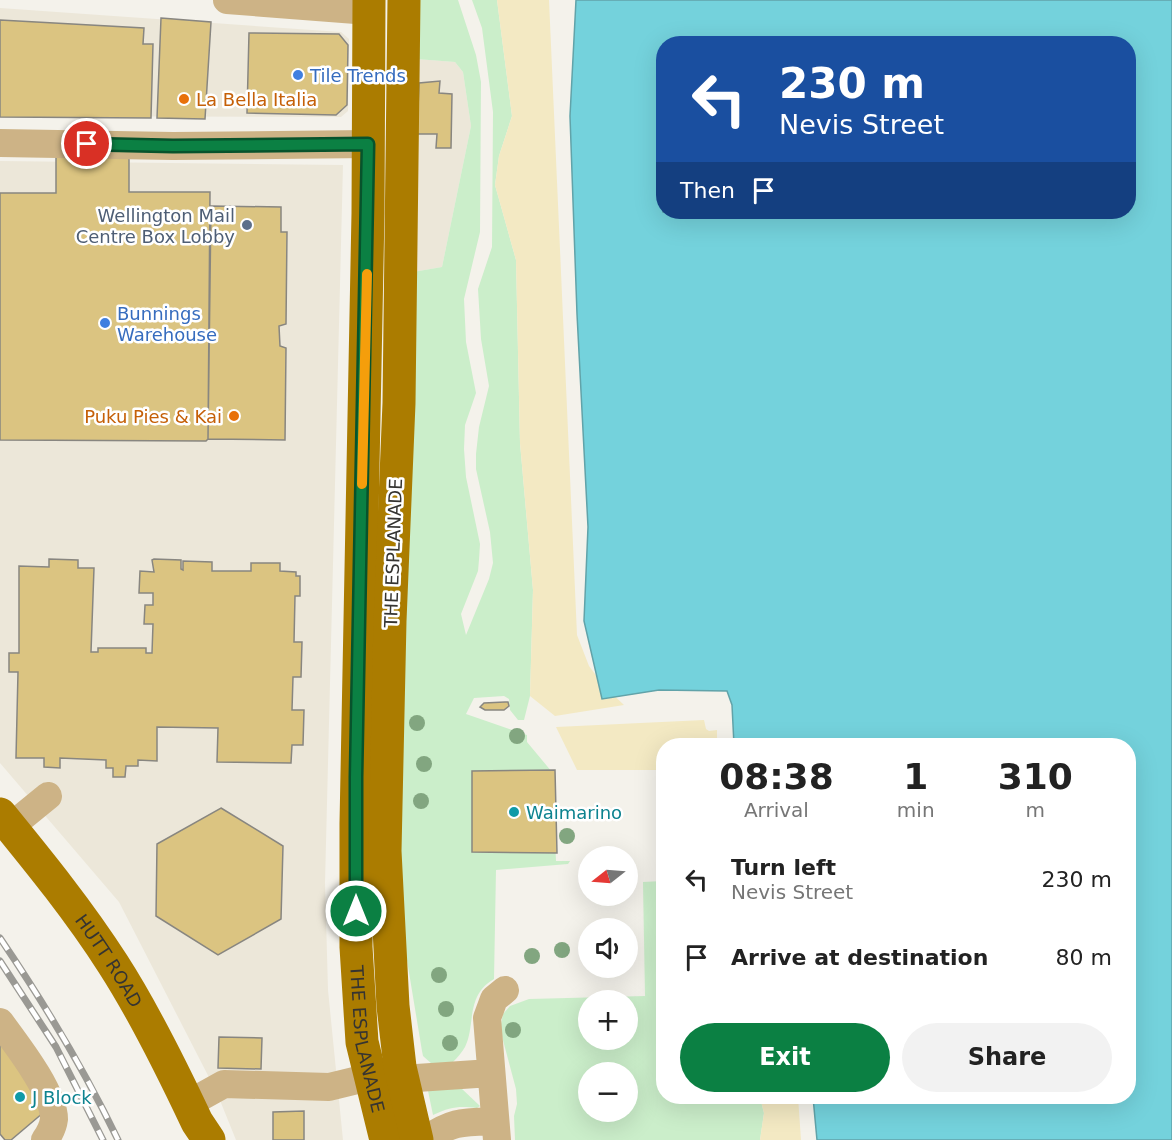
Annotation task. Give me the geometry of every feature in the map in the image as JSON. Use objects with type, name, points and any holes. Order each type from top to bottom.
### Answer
[{"type":"main road","name":"THE ESPLANADE","points":[[404,0],[399,403],[390,621],[386,851],[391,982],[402,1079],[417,1140]]},
{"type":"main road","name":"THE ESPLANADE","points":[[369,6],[356,885],[358,996],[362,1042],[386,1140]]},
{"type":"main road","name":"HUTT ROAD","points":[[5,820],[81,916],[115,966],[199,1126]]},
{"type":"street","points":[[227,0],[369,6]]},
{"type":"street","points":[[0,143],[173,146],[368,144]]},
{"type":"street","points":[[5,820],[48,796]]},
{"type":"street","points":[[425,1140],[441,1129],[460,1122],[496,1130],[487,1018],[494,999],[505,990]]},
{"type":"street","points":[[0,1022],[32,1067],[50,1099],[54,1117],[52,1129],[45,1140]]},
{"type":"street","points":[[199,1126],[224,1084],[329,1087],[373,1092],[402,1079],[491,1073]]},
{"type":"shaded area","points":[[0,8],[341,32],[349,39],[348,111],[341,117],[0,116]]},
{"type":"shaded area","points":[[416,59],[455,62],[463,72],[471,126],[442,267],[413,272]]},
{"type":"shaded area","points":[[0,161],[343,165],[325,883],[328,990],[343,1140],[236,1140],[217,1093],[119,902],[0,763]]},
{"type":"green space","points":[[417,0],[458,0],[476,55],[481,82],[480,232],[464,299],[466,342],[476,393],[465,425],[464,449],[466,477],[480,544],[478,571],[461,614],[466,635],[489,579],[493,563],[490,532],[476,469],[476,454],[479,427],[489,386],[481,339],[478,289],[492,247],[493,112],[482,28],[472,0],[497,0],[512,116],[499,156],[495,185],[516,260],[520,443],[533,590],[530,696],[524,720],[518,720],[510,710],[509,699],[504,696],[474,698],[466,714],[527,735],[527,742],[552,772],[556,861],[570,861],[568,864],[496,870],[494,979],[485,986],[475,1002],[465,1047],[453,1062],[432,1064],[423,1056],[397,900],[413,272],[442,267],[471,126],[463,72],[455,62],[416,59]]},
{"type":"green space","points":[[656,881],[656,1104],[762,1104],[764,1113],[760,1140],[515,1140],[516,1089],[500,1029],[503,1014],[510,1006],[529,999],[578,998],[578,1050],[638,1050],[638,996],[645,996],[643,882]]},
{"type":"green space","points":[[427,1086],[461,1088],[480,1106],[455,1108],[433,1115]]},
{"type":"sand","points":[[497,0],[549,0],[577,635],[589,666],[604,686],[624,705],[555,716],[530,696],[533,590],[520,443],[516,260],[495,185],[499,156],[512,116]]},
{"type":"sand","points":[[704,720],[706,729],[717,730],[717,738],[656,738],[656,770],[577,770],[556,727]]},
{"type":"sand","points":[[762,1104],[798,1104],[801,1140],[760,1140],[764,1113]]},
{"type":"water","points":[[576,0],[1172,0],[1172,1140],[817,1140],[814,1104],[1136,1104],[1136,738],[734,738],[732,705],[727,691],[659,690],[602,699],[584,621],[588,527],[570,116]]},
{"type":"building","points":[[161,18],[211,22],[205,119],[157,118]]},
{"type":"building","points":[[0,20],[144,28],[143,44],[153,44],[151,118],[0,117]]},
{"type":"building","name":"Tile Trends","points":[[249,33],[339,34],[348,45],[347,105],[336,115],[247,113]]},
{"type":"building","points":[[440,81],[439,93],[452,94],[451,148],[436,148],[437,134],[417,134],[419,83]]},
{"type":"building","name":"Bunnings Warehouse","points":[[56,157],[129,157],[129,192],[210,192],[208,439],[206,441],[0,440],[0,193],[56,193]]},
{"type":"building","points":[[211,206],[281,207],[281,232],[287,232],[286,324],[279,326],[280,346],[286,348],[285,440],[208,439]]},
{"type":"building","points":[[49,559],[78,560],[78,568],[94,568],[91,652],[98,652],[98,648],[146,648],[146,653],[152,653],[153,624],[144,624],[145,605],[153,605],[153,593],[139,593],[140,571],[154,572],[152,560],[154,559],[181,560],[183,570],[183,561],[212,562],[212,571],[251,571],[251,563],[280,563],[280,571],[296,572],[296,576],[300,576],[300,596],[295,596],[294,642],[302,642],[301,677],[293,677],[292,710],[304,710],[303,745],[292,745],[291,763],[217,762],[218,728],[157,727],[157,761],[138,760],[138,766],[126,766],[125,777],[113,777],[113,768],[106,768],[106,760],[60,758],[60,768],[44,767],[44,758],[16,758],[18,672],[9,672],[9,653],[19,653],[19,566],[49,567]]},
{"type":"building","points":[[508,702],[509,706],[504,710],[485,710],[480,707],[484,703]]},
{"type":"building","name":"Waimarino","points":[[555,770],[557,853],[472,852],[472,771]]},
{"type":"building","points":[[221,808],[283,846],[281,919],[218,955],[156,916],[157,844]]},
{"type":"building","points":[[219,1037],[262,1038],[261,1069],[218,1068]]},
{"type":"building","name":"J Block","points":[[0,1039],[50,1107],[11,1140],[5,1140],[0,1134]]},
{"type":"building","points":[[304,1111],[304,1140],[273,1140],[273,1112]]},
{"type":"railway","points":[[0,938],[63,1037],[118,1140]]},
{"type":"railway","points":[[0,961],[56,1047],[103,1140]]},
{"type":"slow traffic","points":[[362,484],[367,274]]},
{"type":"place","name":"Tile Trends","points":[[298,75]]},
{"type":"place","name":"La Bella Italia","points":[[184,99]]},
{"type":"place","name":"Wellington Mail Centre Box Lobby","points":[[247,225]]},
{"type":"place","name":"Bunnings Warehouse","points":[[105,323]]},
{"type":"place","name":"Puku Pies & Kai","points":[[234,416]]},
{"type":"place","name":"Waimarino","points":[[514,812]]},
{"type":"place","name":"J Block","points":[[20,1097]]},
{"type":"route","points":[[87,144],[173,146],[368,144],[356,777],[356,911]]}]
